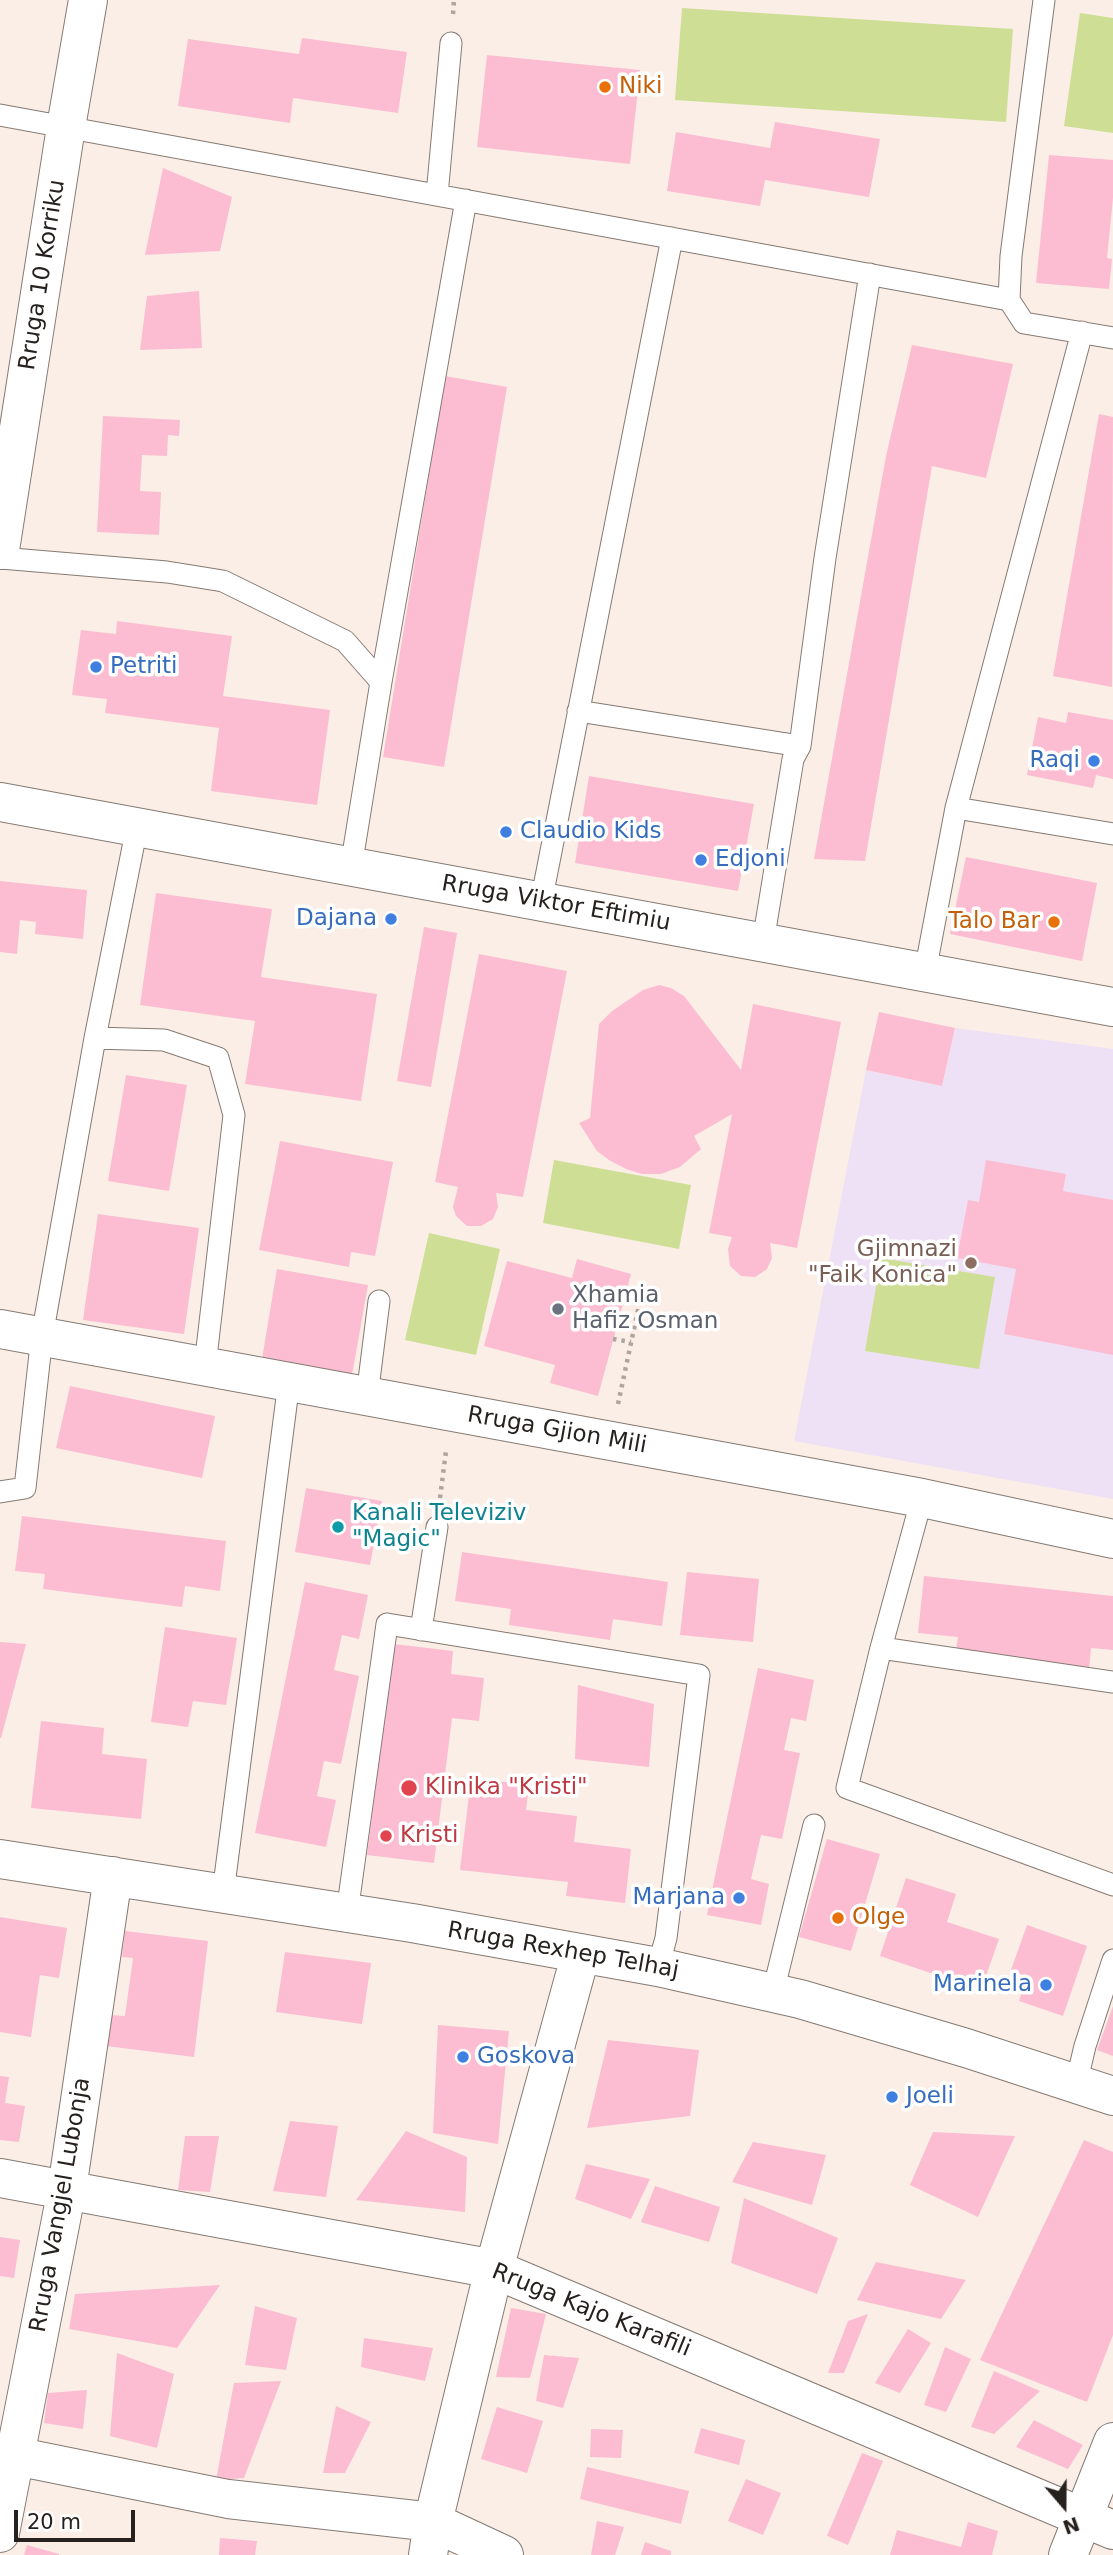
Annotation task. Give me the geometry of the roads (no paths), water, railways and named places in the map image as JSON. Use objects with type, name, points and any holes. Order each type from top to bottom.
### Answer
[{"type":"street","name":"Rruga 10 Korriku","points":[[2,527],[88,0]]},
{"type":"street","name":"Rruga Viktor Eftimiu","points":[[0,802],[1113,1007]]},
{"type":"street","name":"Rruga Gjion Mili","points":[[0,1329],[922,1498],[1113,1539]]},
{"type":"street","name":"Rruga Rexhep Telhaj","points":[[0,1859],[347,1913],[658,1967],[773,1992],[966,2048],[1113,2096]]},
{"type":"street","name":"Rruga Vangjel Lubonja","points":[[0,2533],[68,2189],[113,1876]]},
{"type":"street","points":[[431,2539],[494,2269],[581,1953]]},
{"type":"street","name":"Rruga Kajo Karafili","points":[[0,2178],[494,2269],[1099,2523]]},
{"type":"street","points":[[1068,2555],[1099,2523],[1113,2442]]},
{"type":"street","points":[[15,2456],[504,2555]]},
{"type":"lane","points":[[1044,0],[1011,256],[1009,300],[1024,323],[1113,338]]},
{"type":"lane","points":[[437,195],[450,43]]},
{"type":"lane","points":[[0,116],[1009,300]]},
{"type":"lane","points":[[351,867],[466,200]]},
{"type":"lane","points":[[541,902],[672,238]]},
{"type":"lane","points":[[763,942],[793,759],[800,746],[825,558],[870,274]]},
{"type":"lane","points":[[925,972],[956,808],[1082,332]]},
{"type":"lane","points":[[0,558],[167,572],[223,582],[345,642],[381,682]]},
{"type":"lane","points":[[578,711],[800,746]]},
{"type":"lane","points":[[956,808],[1113,834]]},
{"type":"lane","points":[[0,1492],[25,1488],[42,1336],[95,1038],[137,827]]},
{"type":"lane","points":[[95,1038],[164,1040],[218,1058],[234,1115],[205,1366]]},
{"type":"lane","points":[[366,1396],[379,1301]]},
{"type":"lane","points":[[223,1893],[289,1382]]},
{"type":"lane","points":[[922,1498],[881,1648],[847,1788],[1113,1885]]},
{"type":"lane","points":[[421,1630],[437,1527]]},
{"type":"lane","points":[[347,1913],[387,1624],[699,1675],[666,1938],[658,1967]]},
{"type":"lane","points":[[881,1648],[1113,1682]]},
{"type":"lane","points":[[773,1992],[814,1825]]},
{"type":"lane","points":[[1076,2084],[1085,2046],[1113,1960]]},
{"type":"place","name":"Niki","points":[[605,87]]},
{"type":"place","name":"Petriti","points":[[96,667]]},
{"type":"place","name":"Raqi","points":[[1094,761]]},
{"type":"place","name":"Claudio Kids","points":[[506,832]]},
{"type":"place","name":"Edjoni","points":[[701,860]]},
{"type":"place","name":"Dajana","points":[[391,919]]},
{"type":"place","name":"Talo Bar","points":[[1054,922]]},
{"type":"place","name":"Gjimnazi \"Faik Konica\"","points":[[971,1263]]},
{"type":"place","name":"Xhamia Hafiz Osman","points":[[558,1309]]},
{"type":"place","name":"Kanali Televiziv \"Magic\"","points":[[338,1527]]},
{"type":"place","name":"Klinika \"Kristi\"","points":[[409,1788]]},
{"type":"place","name":"Kristi","points":[[386,1836]]},
{"type":"place","name":"Marjana","points":[[739,1898]]},
{"type":"place","name":"Olge","points":[[838,1918]]},
{"type":"place","name":"Marinela","points":[[1046,1985]]},
{"type":"place","name":"Goskova","points":[[463,2057]]},
{"type":"place","name":"Joeli","points":[[892,2097]]}]
